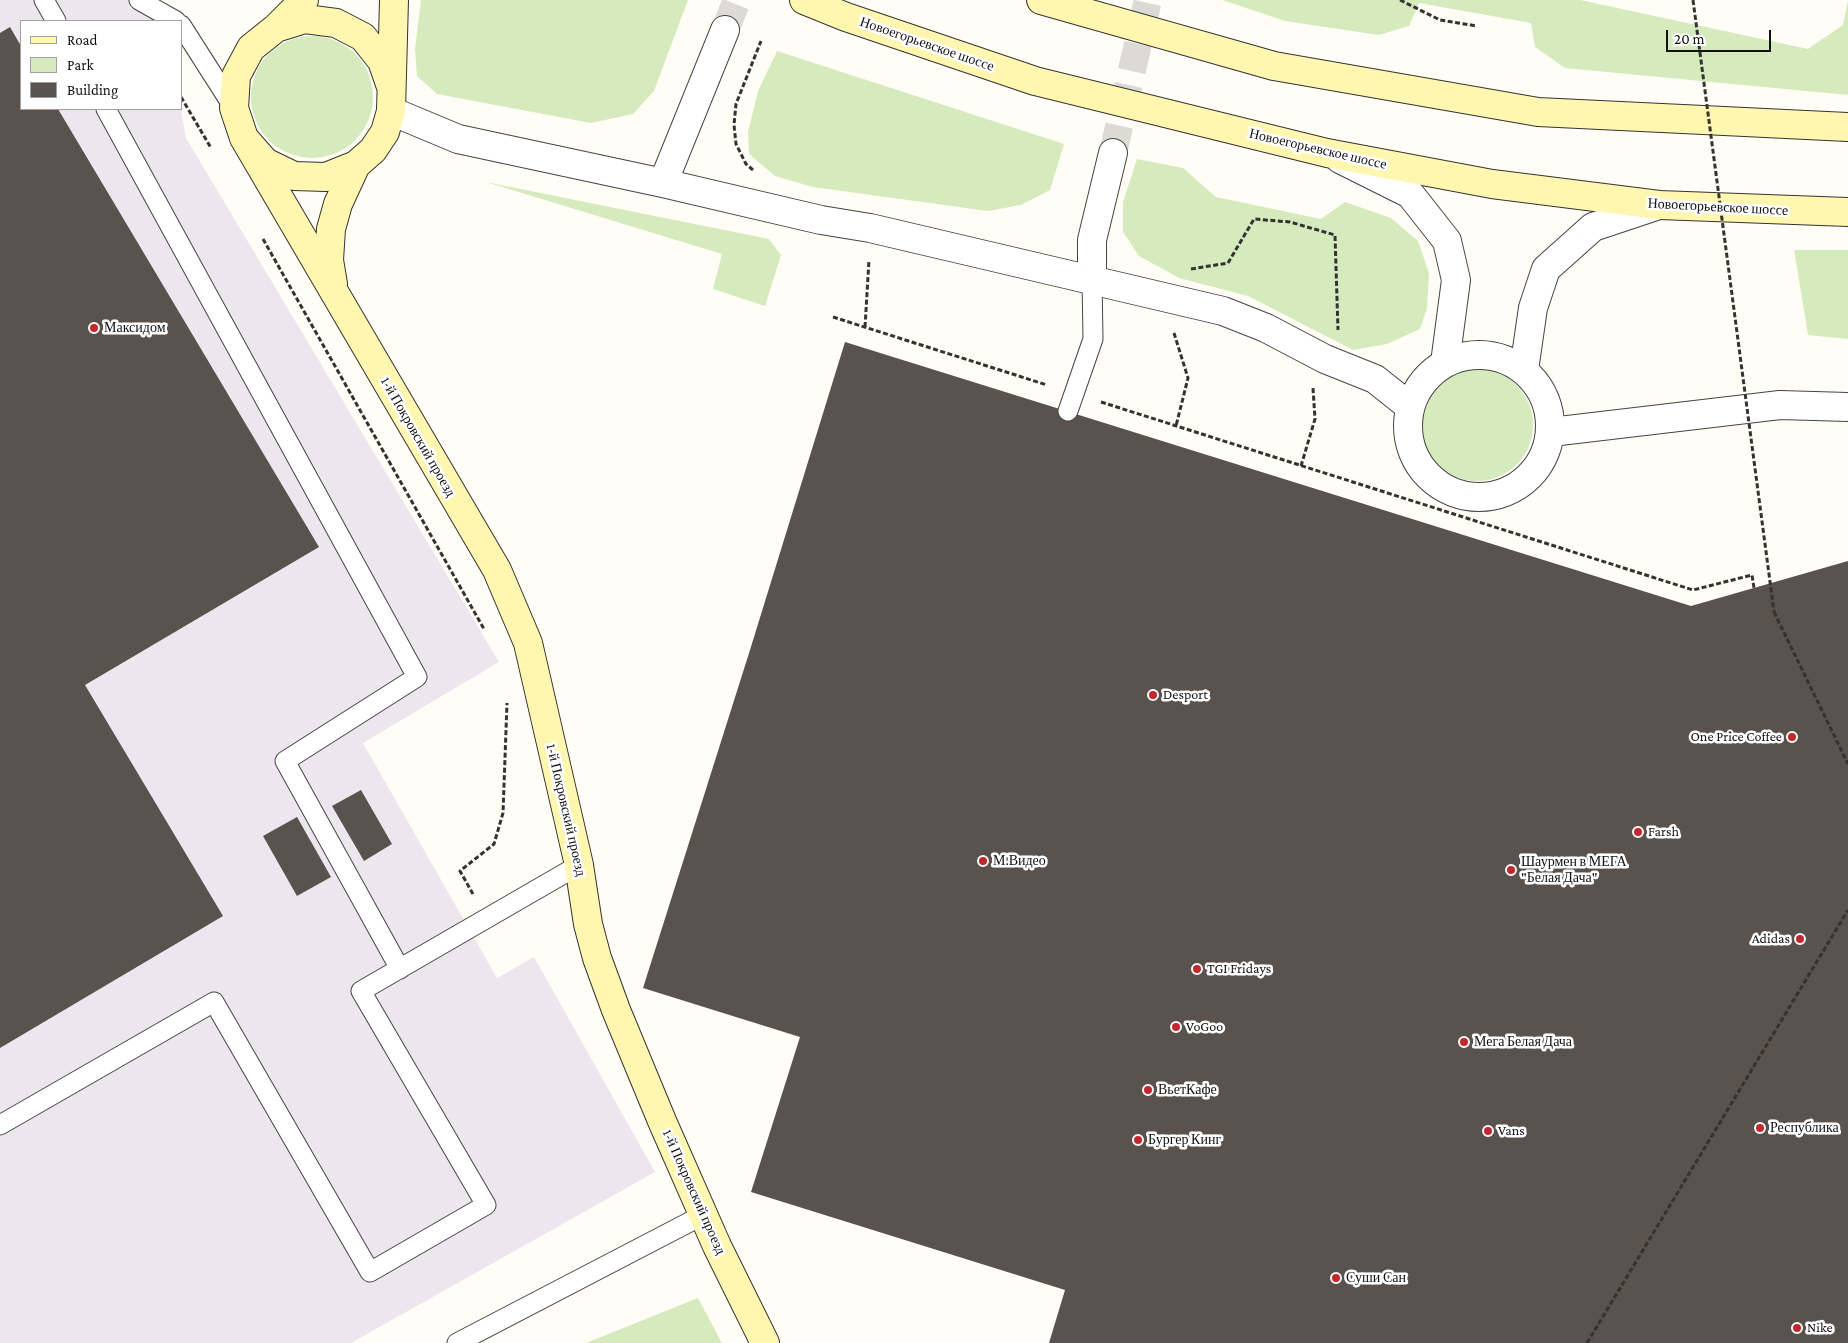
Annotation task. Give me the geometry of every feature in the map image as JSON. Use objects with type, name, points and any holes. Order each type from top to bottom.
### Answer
[{"type":"street","points":[[304,0],[276,28],[251,48],[236,76],[234,108],[244,138],[265,162],[294,176],[326,177],[356,165],[373,150],[385,132],[392,100],[394,0]]},
{"type":"street","name":"Новоегорьевское шоссе","points":[[804,0],[846,17],[1034,81],[1327,153],[1492,184],[1659,205],[1848,212]]},
{"type":"street","points":[[1041,0],[1274,66],[1538,112],[1848,127]]},
{"type":"street","points":[[276,28],[305,20],[336,23],[363,37],[382,61],[392,100],[458,139],[664,183],[820,220],[870,228],[1223,311],[1266,328],[1325,358],[1375,379],[1409,406]]},
{"type":"street","points":[[664,183],[725,30]]},
{"type":"street","name":"1-й Покровский проезд","points":[[244,138],[497,570],[528,643],[579,865],[588,924],[609,993],[703,1215],[765,1343]]},
{"type":"street","points":[[1092,280],[1092,240],[1112,153]]},
{"type":"street","points":[[1327,153],[1410,194],[1447,241],[1456,280],[1444,362]]},
{"type":"street","name":"1-й Покровский проезд","points":[[335,293],[329,260],[331,229],[338,204],[356,165]]},
{"type":"street","points":[[1524,370],[1533,308],[1546,269],[1592,227],[1659,205]]},
{"type":"street","points":[[1471,354],[1502,358],[1524,370],[1542,391],[1551,419],[1548,447],[1534,472],[1515,489],[1488,498],[1458,496],[1433,482],[1416,463],[1407,434],[1409,406],[1422,381],[1444,362],[1471,354]]},
{"type":"street","points":[[1551,432],[1780,405],[1848,406]]},
{"type":"lane","points":[[44,0],[55,20]]},
{"type":"lane","points":[[139,0],[174,20]]},
{"type":"lane","points":[[182,27],[234,108]]},
{"type":"lane","points":[[107,110],[417,677],[285,761],[400,969]]},
{"type":"lane","points":[[1068,411],[1093,339],[1092,280]]},
{"type":"lane","points":[[0,1126],[214,1002],[370,1272],[486,1205],[361,991],[579,865]]},
{"type":"lane","points":[[457,1343],[703,1215]]},
{"type":"path","points":[[1400,0],[1440,20],[1477,26]]},
{"type":"path","points":[[1693,0],[1774,612],[1848,764]]},
{"type":"path","points":[[182,98],[215,155]]},
{"type":"path","points":[[259,233],[489,636]]},
{"type":"path","points":[[833,317],[1693,590],[1752,575],[1754,588]]},
{"type":"path","points":[[1587,1343],[1848,910]]},
{"type":"shaded area","points":[[0,0],[161,0],[165,20],[20,20],[20,110],[181,110],[186,138],[499,662],[363,743],[497,978],[534,957],[655,1172],[351,1343],[0,1343]]},
{"type":"green space","points":[[421,0],[688,0],[654,91],[633,114],[591,123],[437,94],[417,76],[415,49]]},
{"type":"green space","points":[[1222,0],[1580,0],[1808,49],[1843,25],[1848,0],[1848,95],[1565,68],[1535,47],[1531,23],[1419,3],[1409,26],[1379,35],[1285,21]]},
{"type":"green space","points":[[312,36],[324,37],[335,41],[346,46],[355,54],[363,63],[368,74],[372,85],[372,109],[368,120],[363,131],[355,140],[346,148],[335,153],[324,157],[312,158],[300,157],[289,153],[278,148],[269,140],[261,131],[256,120],[252,109],[251,97],[252,85],[256,74],[261,63],[269,54],[278,46],[289,41],[300,37]]},
{"type":"green space","points":[[777,51],[1064,144],[1050,190],[1021,205],[988,211],[813,187],[775,176],[749,154],[748,132],[758,91]]},
{"type":"green space","points":[[1137,159],[1183,168],[1216,197],[1321,219],[1345,202],[1391,218],[1418,241],[1429,273],[1427,308],[1420,329],[1387,344],[1353,350],[1248,296],[1179,278],[1139,256],[1123,232],[1123,202]]},
{"type":"green space","points":[[486,182],[769,239],[781,255],[765,306],[713,289],[722,254]]},
{"type":"green space","points":[[1794,250],[1848,250],[1848,339],[1808,335]]},
{"type":"green space","points":[[1477,369],[1488,370],[1498,374],[1516,386],[1528,404],[1532,414],[1532,436],[1528,446],[1516,464],[1498,476],[1488,480],[1477,481],[1466,480],[1456,476],[1438,464],[1426,446],[1422,436],[1421,425],[1422,414],[1426,404],[1438,386],[1456,374],[1466,370]]},
{"type":"green space","points":[[698,1298],[722,1343],[586,1343],[606,1335]]},
{"type":"building","name":"Максидом","points":[[10,27],[20,44],[20,110],[59,110],[319,547],[85,685],[223,916],[0,1048],[0,33]]},
{"type":"building","points":[[845,342],[1691,606],[1848,561],[1848,1343],[1049,1343],[1065,1290],[751,1192],[800,1037],[643,988]]},
{"type":"building","points":[[361,790],[392,844],[364,861],[332,806]]},
{"type":"building","points":[[297,817],[331,877],[297,896],[263,836]]},
{"type":"tunnel","points":[[725,30],[737,0]]},
{"type":"tunnel","points":[[1113,153],[1148,0]]},
{"type":"place","name":"Максидом","points":[[94,328]]},
{"type":"place","name":"Desport","points":[[1153,695]]},
{"type":"place","name":"One Price Coffee","points":[[1792,737]]},
{"type":"place","name":"Farsh","points":[[1638,832]]},
{"type":"place","name":"М.Видео","points":[[983,861]]},
{"type":"place","name":"Шаурмен в МЕГА \"Белая Дача\"","points":[[1511,870]]},
{"type":"place","name":"Adidas","points":[[1800,939]]},
{"type":"place","name":"TGI Fridays","points":[[1197,969]]},
{"type":"place","name":"VoGoo","points":[[1176,1027]]},
{"type":"place","name":"Мега Белая Дача","points":[[1464,1042]]},
{"type":"place","name":"ВьетКафе","points":[[1148,1090]]},
{"type":"place","name":"Республика","points":[[1760,1128]]},
{"type":"place","name":"Vans","points":[[1488,1131]]},
{"type":"place","name":"Бургер Кинг","points":[[1138,1140]]},
{"type":"place","name":"Суши Сан","points":[[1336,1278]]},
{"type":"place","name":"Nike","points":[[1797,1328]]}]
